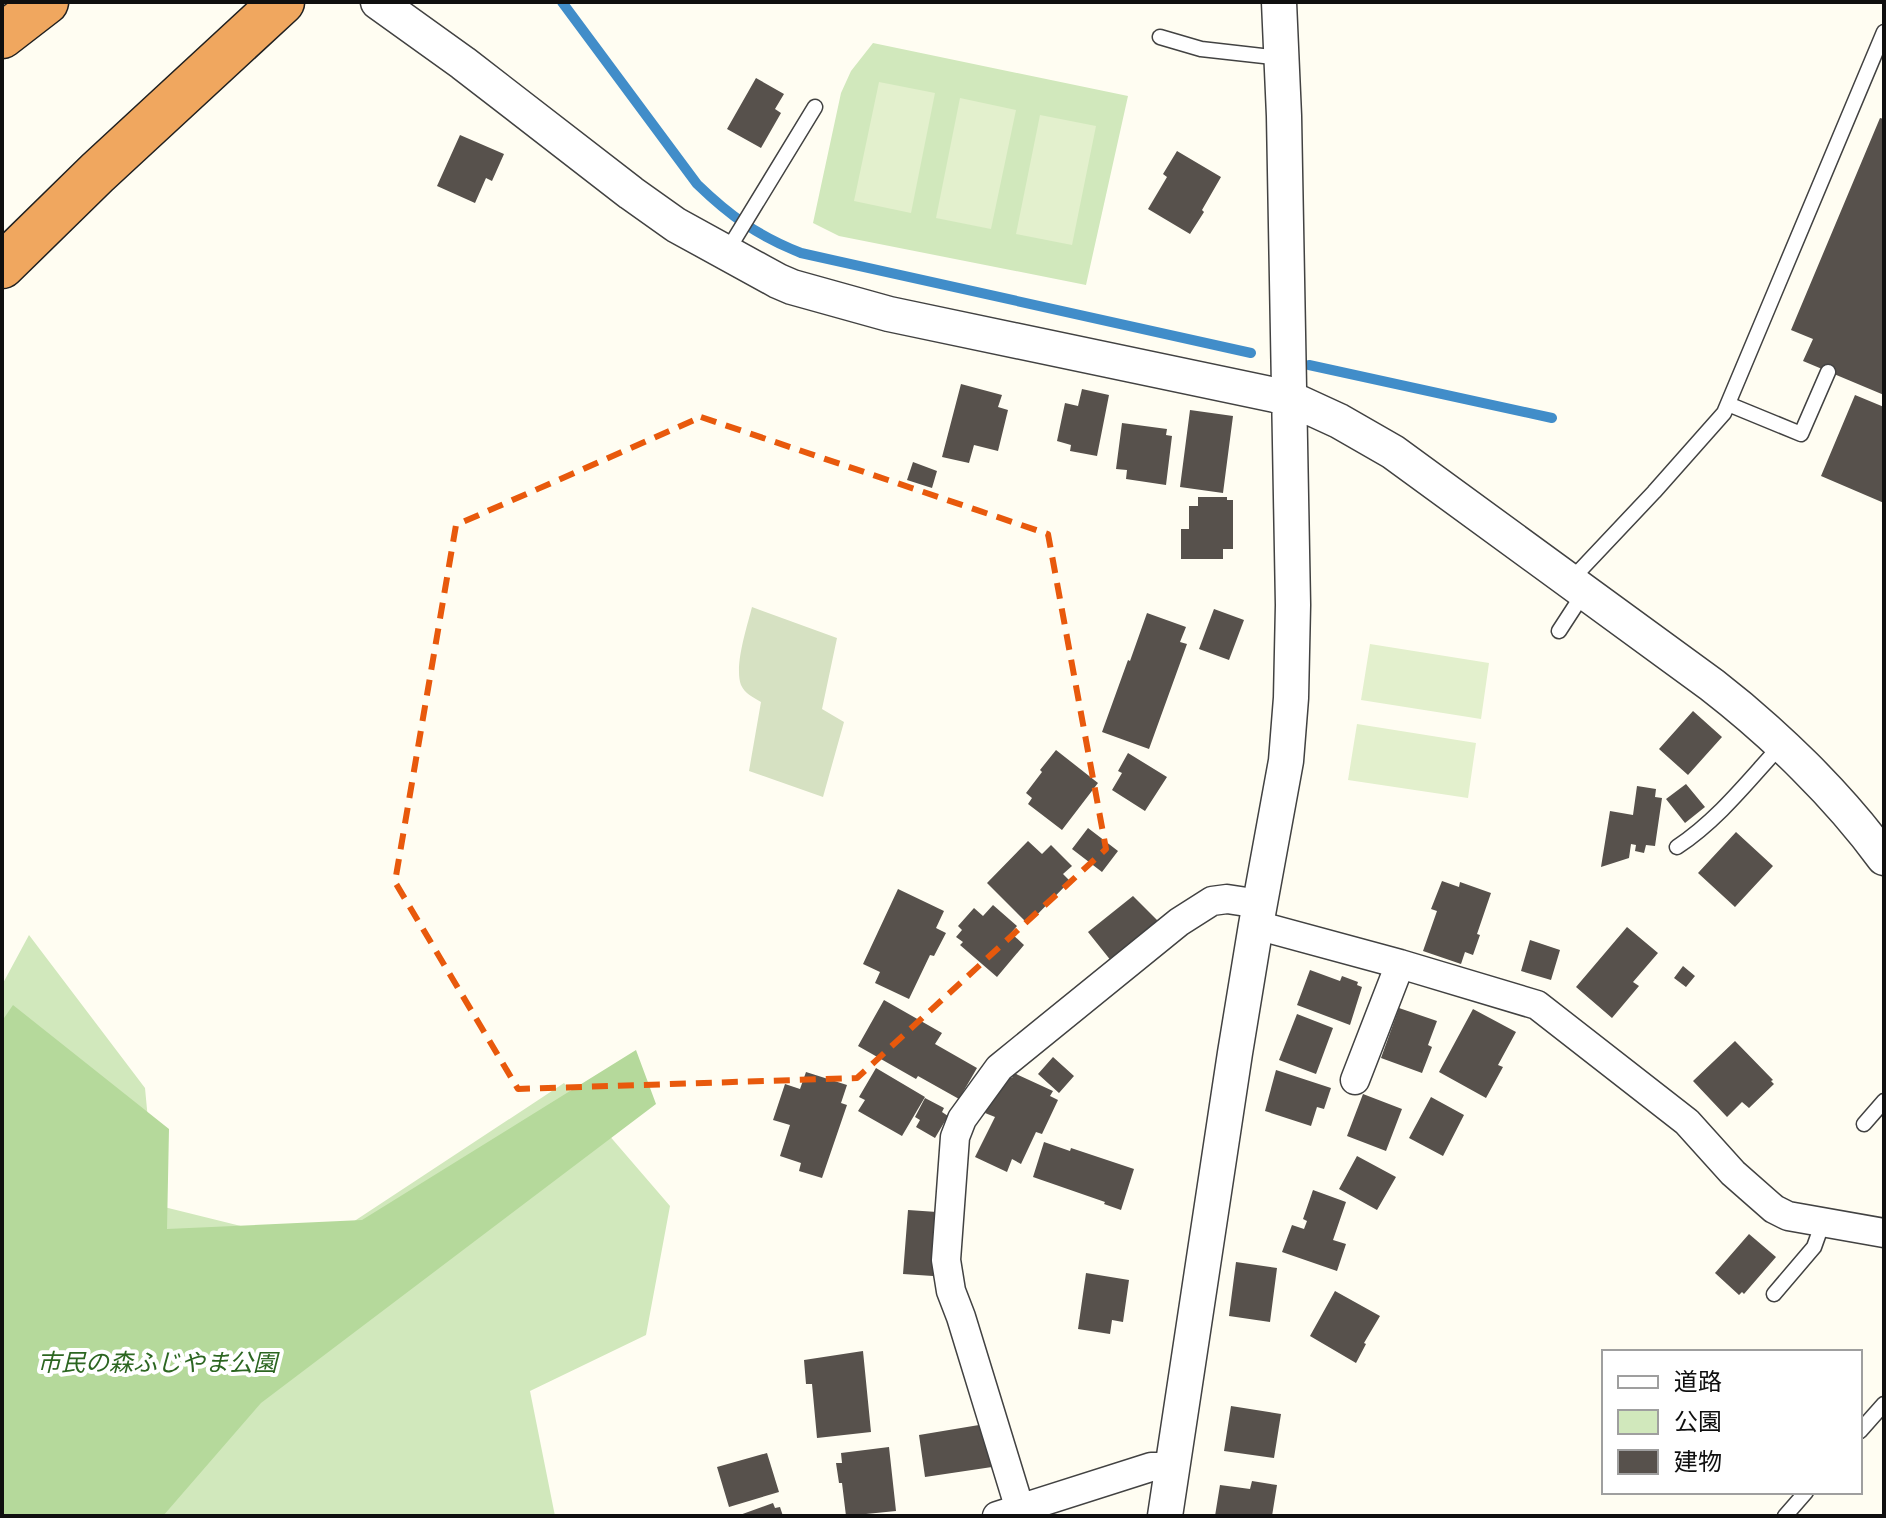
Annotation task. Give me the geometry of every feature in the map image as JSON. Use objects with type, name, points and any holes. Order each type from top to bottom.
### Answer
[{"type":"highway","points":[[2,36],[46,2]]},
{"type":"highway","points":[[2,266],[97,173],[282,2]]},
{"type":"street","points":[[378,2],[676,225],[738,234],[792,287],[889,314],[1289,398],[1339,421],[1393,452],[1749,713],[1851,817],[1884,858]]},
{"type":"street","points":[[1165,1516],[1258,914],[1286,761],[1293,672],[1279,2]]},
{"type":"street","points":[[1172,1467],[1151,1467],[1013,1513],[951,1291],[946,1260],[949,1214],[955,1137],[962,1119],[999,1068],[1179,922],[1212,901],[1227,899],[1258,914],[1400,964],[1537,1005],[1687,1122],[1733,1173],[1774,1209],[1788,1216],[1884,1233]]},
{"type":"street","points":[[1355,1080],[1400,964]]},
{"type":"lane","points":[[1559,631],[1577,586],[1724,413],[1884,32]]},
{"type":"lane","points":[[1160,37],[1201,49],[1282,58]]},
{"type":"lane","points":[[738,234],[815,107]]},
{"type":"lane","points":[[1728,404],[1801,434],[1828,372]]},
{"type":"lane","points":[[1677,847],[1728,803],[1782,744]]},
{"type":"lane","points":[[1864,1124],[1884,1101]]},
{"type":"lane","points":[[1774,1294],[1814,1247],[1823,1222]]},
{"type":"lane","points":[[1862,1429],[1884,1404]]},
{"type":"lane","points":[[1785,1516],[1804,1494]]},
{"type":"highlighted area","points":[[701,417],[1048,534],[1106,849],[857,1078],[518,1089],[395,882],[456,525]]},
{"type":"green space","points":[[873,43],[1128,96],[1086,285],[839,236],[813,223],[841,93],[851,71]]},
{"type":"green space","points":[[879,82],[935,93],[911,213],[854,201]]},
{"type":"green space","points":[[960,98],[1016,110],[991,229],[936,218]]},
{"type":"green space","points":[[1040,115],[1096,126],[1072,245],[1016,234]]},
{"type":"green space","points":[[752,607],[837,638],[822,709],[844,722],[823,797],[749,771],[761,702],[741,685],[739,668]]},
{"type":"green space","points":[[1370,644],[1489,663],[1481,719],[1361,700]]},
{"type":"green space","points":[[1357,724],[1476,743],[1468,798],[1348,780]]},
{"type":"green space","name":"市民の森ふじやま公園","points":[[29,935],[145,1088],[156,1205],[318,1245],[564,1083],[670,1206],[646,1335],[530,1391],[555,1516],[2,1516],[2,985]]},
{"type":"green space","points":[[13,1005],[169,1129],[167,1229],[362,1220],[636,1050],[656,1104],[261,1403],[163,1516],[2,1516],[2,1021]]},
{"type":"building","points":[[756,78],[784,94],[775,109],[781,113],[761,148],[727,129]]},
{"type":"building","points":[[1880,118],[1884,119],[1884,395],[1803,361],[1813,339],[1791,330]]},
{"type":"building","points":[[460,135],[504,154],[492,181],[486,178],[475,203],[437,186]]},
{"type":"building","points":[[1177,151],[1221,177],[1190,234],[1148,209],[1167,177],[1163,174]]},
{"type":"building","points":[[961,384],[1002,395],[998,407],[1008,410],[998,451],[974,445],[969,463],[942,457]]},
{"type":"building","points":[[1082,389],[1109,395],[1097,456],[1070,451],[1071,445],[1057,441],[1065,403],[1078,406]]},
{"type":"building","points":[[1855,395],[1884,407],[1884,503],[1821,476]]},
{"type":"building","points":[[1190,410],[1233,416],[1223,493],[1180,487]]},
{"type":"building","points":[[1122,423],[1167,429],[1166,435],[1172,436],[1166,485],[1126,479],[1127,470],[1116,469]]},
{"type":"building","points":[[913,462],[937,471],[932,488],[907,480]]},
{"type":"building","points":[[1198,497],[1227,497],[1227,500],[1233,500],[1233,549],[1223,549],[1223,559],[1181,559],[1181,529],[1189,529],[1189,506],[1198,506]]},
{"type":"building","points":[[1214,609],[1244,620],[1229,660],[1199,649]]},
{"type":"building","points":[[1147,613],[1186,627],[1180,642],[1187,644],[1149,749],[1102,732]]},
{"type":"building","points":[[1693,711],[1722,737],[1688,775],[1659,749]]},
{"type":"building","points":[[1056,750],[1098,783],[1062,830],[1028,804],[1032,798],[1026,793]]},
{"type":"building","points":[[1128,753],[1167,777],[1145,811],[1112,790],[1122,773],[1118,771]]},
{"type":"building","points":[[1686,784],[1705,807],[1685,823],[1666,799]]},
{"type":"building","points":[[1637,786],[1656,789],[1655,797],[1662,798],[1655,846],[1646,845],[1644,853],[1635,851],[1636,845],[1631,844],[1629,858],[1601,867],[1610,811],[1633,815]]},
{"type":"building","points":[[1088,828],[1118,851],[1102,872],[1072,849]]},
{"type":"building","points":[[1736,832],[1773,866],[1735,907],[1698,873]]},
{"type":"building","points":[[1028,841],[1042,854],[1051,845],[1072,866],[1063,874],[1070,881],[1028,924],[987,883]]},
{"type":"building","points":[[1442,881],[1459,887],[1460,882],[1491,893],[1473,955],[1465,952],[1461,964],[1423,951],[1437,911],[1431,909]]},
{"type":"building","points":[[898,889],[944,911],[936,928],[946,933],[934,956],[930,955],[909,999],[875,983],[880,972],[863,964]]},
{"type":"building","points":[[1133,896],[1161,924],[1112,962],[1088,932]]},
{"type":"building","points":[[993,905],[1017,926],[1011,933],[1024,945],[997,977],[960,945],[963,942],[956,937],[962,930],[958,926],[974,908],[983,916]]},
{"type":"building","points":[[1627,927],[1658,953],[1633,982],[1639,986],[1612,1018],[1576,987]]},
{"type":"building","points":[[1530,940],[1560,950],[1551,980],[1521,971]]},
{"type":"building","points":[[1683,966],[1695,976],[1686,987],[1674,978]]},
{"type":"building","points":[[1310,970],[1340,981],[1342,976],[1358,982],[1357,985],[1362,987],[1350,1025],[1297,1005]]},
{"type":"building","points":[[884,1000],[942,1033],[935,1044],[977,1068],[959,1099],[858,1046]]},
{"type":"building","points":[[1399,1008],[1437,1021],[1428,1045],[1432,1047],[1422,1073],[1381,1058]]},
{"type":"building","points":[[1473,1009],[1516,1032],[1498,1065],[1503,1067],[1486,1098],[1439,1072]]},
{"type":"building","points":[[1297,1014],[1333,1028],[1316,1074],[1279,1060]]},
{"type":"building","points":[[1735,1041],[1774,1084],[1749,1108],[1742,1102],[1727,1117],[1693,1081]]},
{"type":"building","points":[[1053,1057],[1074,1076],[1059,1093],[1038,1074]]},
{"type":"building","points":[[876,1068],[925,1097],[902,1136],[858,1111],[865,1100],[859,1097]]},
{"type":"building","points":[[1276,1070],[1331,1088],[1324,1109],[1317,1107],[1311,1126],[1265,1111]]},
{"type":"building","points":[[806,1072],[847,1085],[841,1103],[847,1105],[822,1178],[799,1171],[801,1163],[780,1156],[790,1125],[773,1120],[785,1084],[800,1089]]},
{"type":"building","points":[[1014,1073],[1053,1091],[1050,1096],[1058,1100],[1042,1134],[1036,1132],[1021,1164],[1012,1159],[1007,1172],[975,1157],[995,1117],[985,1113],[1003,1074],[1012,1078]]},
{"type":"building","points":[[1363,1094],[1402,1109],[1386,1151],[1347,1136]]},
{"type":"building","points":[[1431,1097],[1464,1115],[1443,1156],[1409,1138]]},
{"type":"building","points":[[925,1098],[944,1108],[942,1112],[948,1116],[935,1138],[916,1127],[920,1120],[915,1117]]},
{"type":"building","points":[[1044,1142],[1134,1169],[1121,1210],[1033,1177]]},
{"type":"building","points":[[1357,1156],[1396,1177],[1377,1210],[1339,1189]]},
{"type":"building","points":[[1313,1190],[1346,1202],[1333,1240],[1346,1244],[1337,1271],[1282,1252],[1292,1225],[1304,1229],[1307,1221],[1303,1219]]},
{"type":"building","points":[[908,1210],[937,1212],[933,1276],[903,1274]]},
{"type":"building","points":[[1749,1234],[1776,1257],[1744,1294],[1739,1295],[1715,1273]]},
{"type":"building","points":[[1236,1262],[1277,1268],[1270,1322],[1229,1316]]},
{"type":"building","points":[[1086,1273],[1129,1280],[1123,1322],[1112,1320],[1110,1334],[1078,1329]]},
{"type":"building","points":[[1335,1291],[1380,1316],[1356,1363],[1310,1336]]},
{"type":"building","points":[[863,1351],[871,1432],[817,1438],[812,1384],[806,1384],[804,1360]]},
{"type":"building","points":[[1231,1406],[1281,1414],[1274,1458],[1224,1451]]},
{"type":"building","points":[[985,1424],[992,1467],[925,1477],[919,1435]]},
{"type":"building","points":[[889,1447],[896,1511],[846,1516],[836,1463],[842,1463],[841,1453]]},
{"type":"building","points":[[767,1453],[779,1492],[729,1507],[717,1467]]},
{"type":"building","points":[[1252,1481],[1277,1485],[1272,1516],[1215,1516],[1220,1485],[1250,1489]]},
{"type":"building","points":[[773,1503],[775,1508],[780,1507],[783,1516],[737,1516]]},
{"type":"waterway","points":[[562,2],[697,184],[721,206],[771,240],[801,253],[1251,353]]},
{"type":"waterway","points":[[1309,365],[1552,418]]}]
